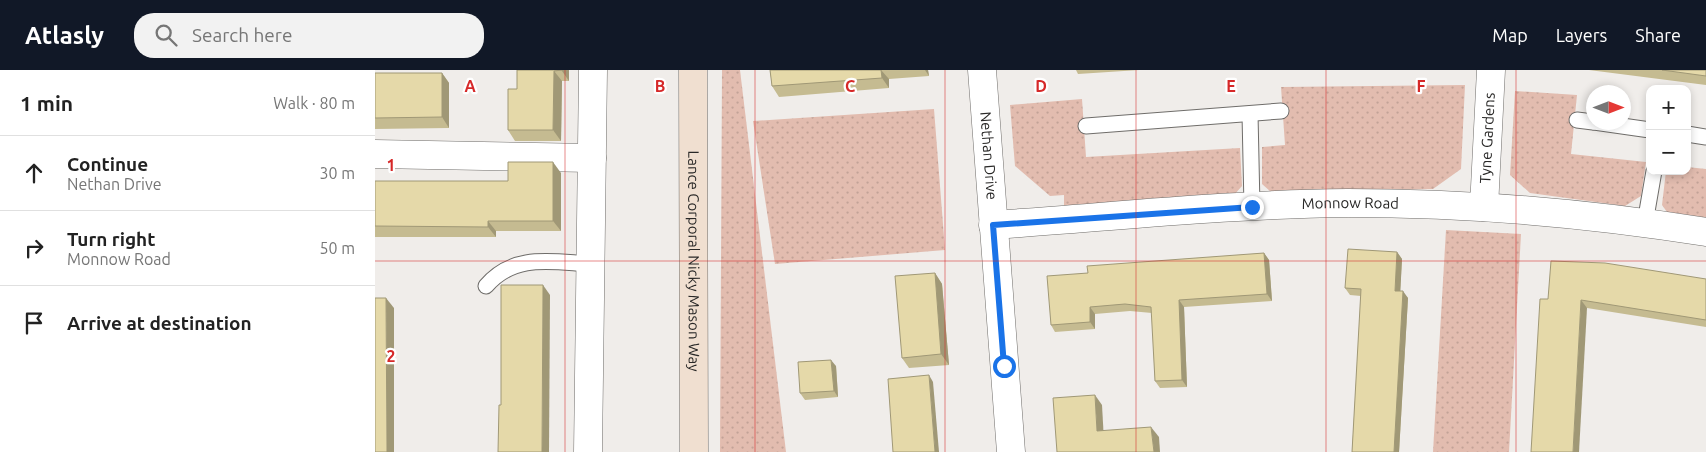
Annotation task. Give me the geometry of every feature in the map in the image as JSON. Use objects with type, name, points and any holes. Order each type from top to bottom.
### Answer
[{"type":"main road","name":"Lance Corporal Nicky Mason Way","points":[[693,70],[694,452]]},
{"type":"street","points":[[587,452],[593,70]]},
{"type":"street","name":"Nethan Drive","points":[[982,70],[1011,452]]},
{"type":"street","name":"Tyne Gardens","points":[[1483,207],[1491,70]]},
{"type":"street","points":[[375,154],[592,158]]},
{"type":"street","name":"Monnow Road","points":[[993,225],[1252,207],[1347,203],[1483,207],[1566,213],[1706,232]]},
{"type":"lane","points":[[1086,126],[1281,111]]},
{"type":"lane","points":[[1250,114],[1252,207]]},
{"type":"lane","points":[[1577,120],[1586,121]]},
{"type":"lane","points":[[1631,127],[1646,129]]},
{"type":"lane","points":[[1691,135],[1706,137]]},
{"type":"lane","points":[[1645,223],[1653,175]]},
{"type":"lane","points":[[486,286],[496,274],[514,264],[531,262],[591,264]]},
{"type":"shaded area","points":[[722,70],[740,70],[786,452],[720,452]]},
{"type":"shaded area","points":[[1465,85],[1461,169],[1433,189],[1271,192],[1262,184],[1262,147],[1285,145],[1281,87]]},
{"type":"shaded area","points":[[1515,91],[1577,95],[1571,154],[1646,162],[1641,196],[1625,206],[1530,193],[1510,175]]},
{"type":"shaded area","points":[[1082,99],[1086,157],[1240,148],[1242,186],[1234,195],[1064,207],[1064,195],[1050,196],[1015,166],[1010,105]]},
{"type":"shaded area","points":[[934,109],[945,250],[775,264],[753,121]]},
{"type":"shaded area","points":[[1691,167],[1706,169],[1706,218],[1667,212],[1662,205],[1666,175],[1691,175]]},
{"type":"shaded area","points":[[1446,230],[1521,234],[1509,452],[1433,452]]},
{"type":"building","points":[[517,70],[562,70],[554,71],[553,130],[508,130],[508,89],[517,89]]},
{"type":"building","points":[[770,70],[881,70],[882,78],[772,86]]},
{"type":"building","points":[[1662,70],[1706,70],[1706,76]]},
{"type":"building","points":[[375,73],[442,73],[442,117],[375,118]]},
{"type":"building","points":[[508,162],[553,162],[553,221],[488,221],[488,227],[375,226],[375,181],[508,181]]},
{"type":"building","points":[[1348,249],[1397,252],[1395,291],[1403,291],[1394,452],[1352,452],[1361,289],[1345,288]]},
{"type":"building","points":[[1264,253],[1267,294],[1179,300],[1182,380],[1155,381],[1151,307],[1125,304],[1090,307],[1090,322],[1051,325],[1047,276],[1088,273],[1087,266]]},
{"type":"building","points":[[1551,261],[1605,263],[1706,279],[1706,320],[1581,300],[1573,452],[1531,452],[1540,299],[1548,299]]},
{"type":"building","points":[[935,273],[941,354],[902,358],[895,276]]},
{"type":"building","points":[[501,285],[543,285],[542,452],[498,452],[499,405],[501,405]]},
{"type":"building","points":[[375,298],[386,298],[387,452],[375,452]]},
{"type":"building","points":[[831,360],[834,391],[800,393],[798,362]]},
{"type":"building","points":[[929,375],[935,452],[893,452],[888,379]]},
{"type":"building","points":[[1095,395],[1097,431],[1151,427],[1154,452],[1057,452],[1053,398]]},
{"type":"route","points":[[1004,366],[993,225],[1252,207]]}]
